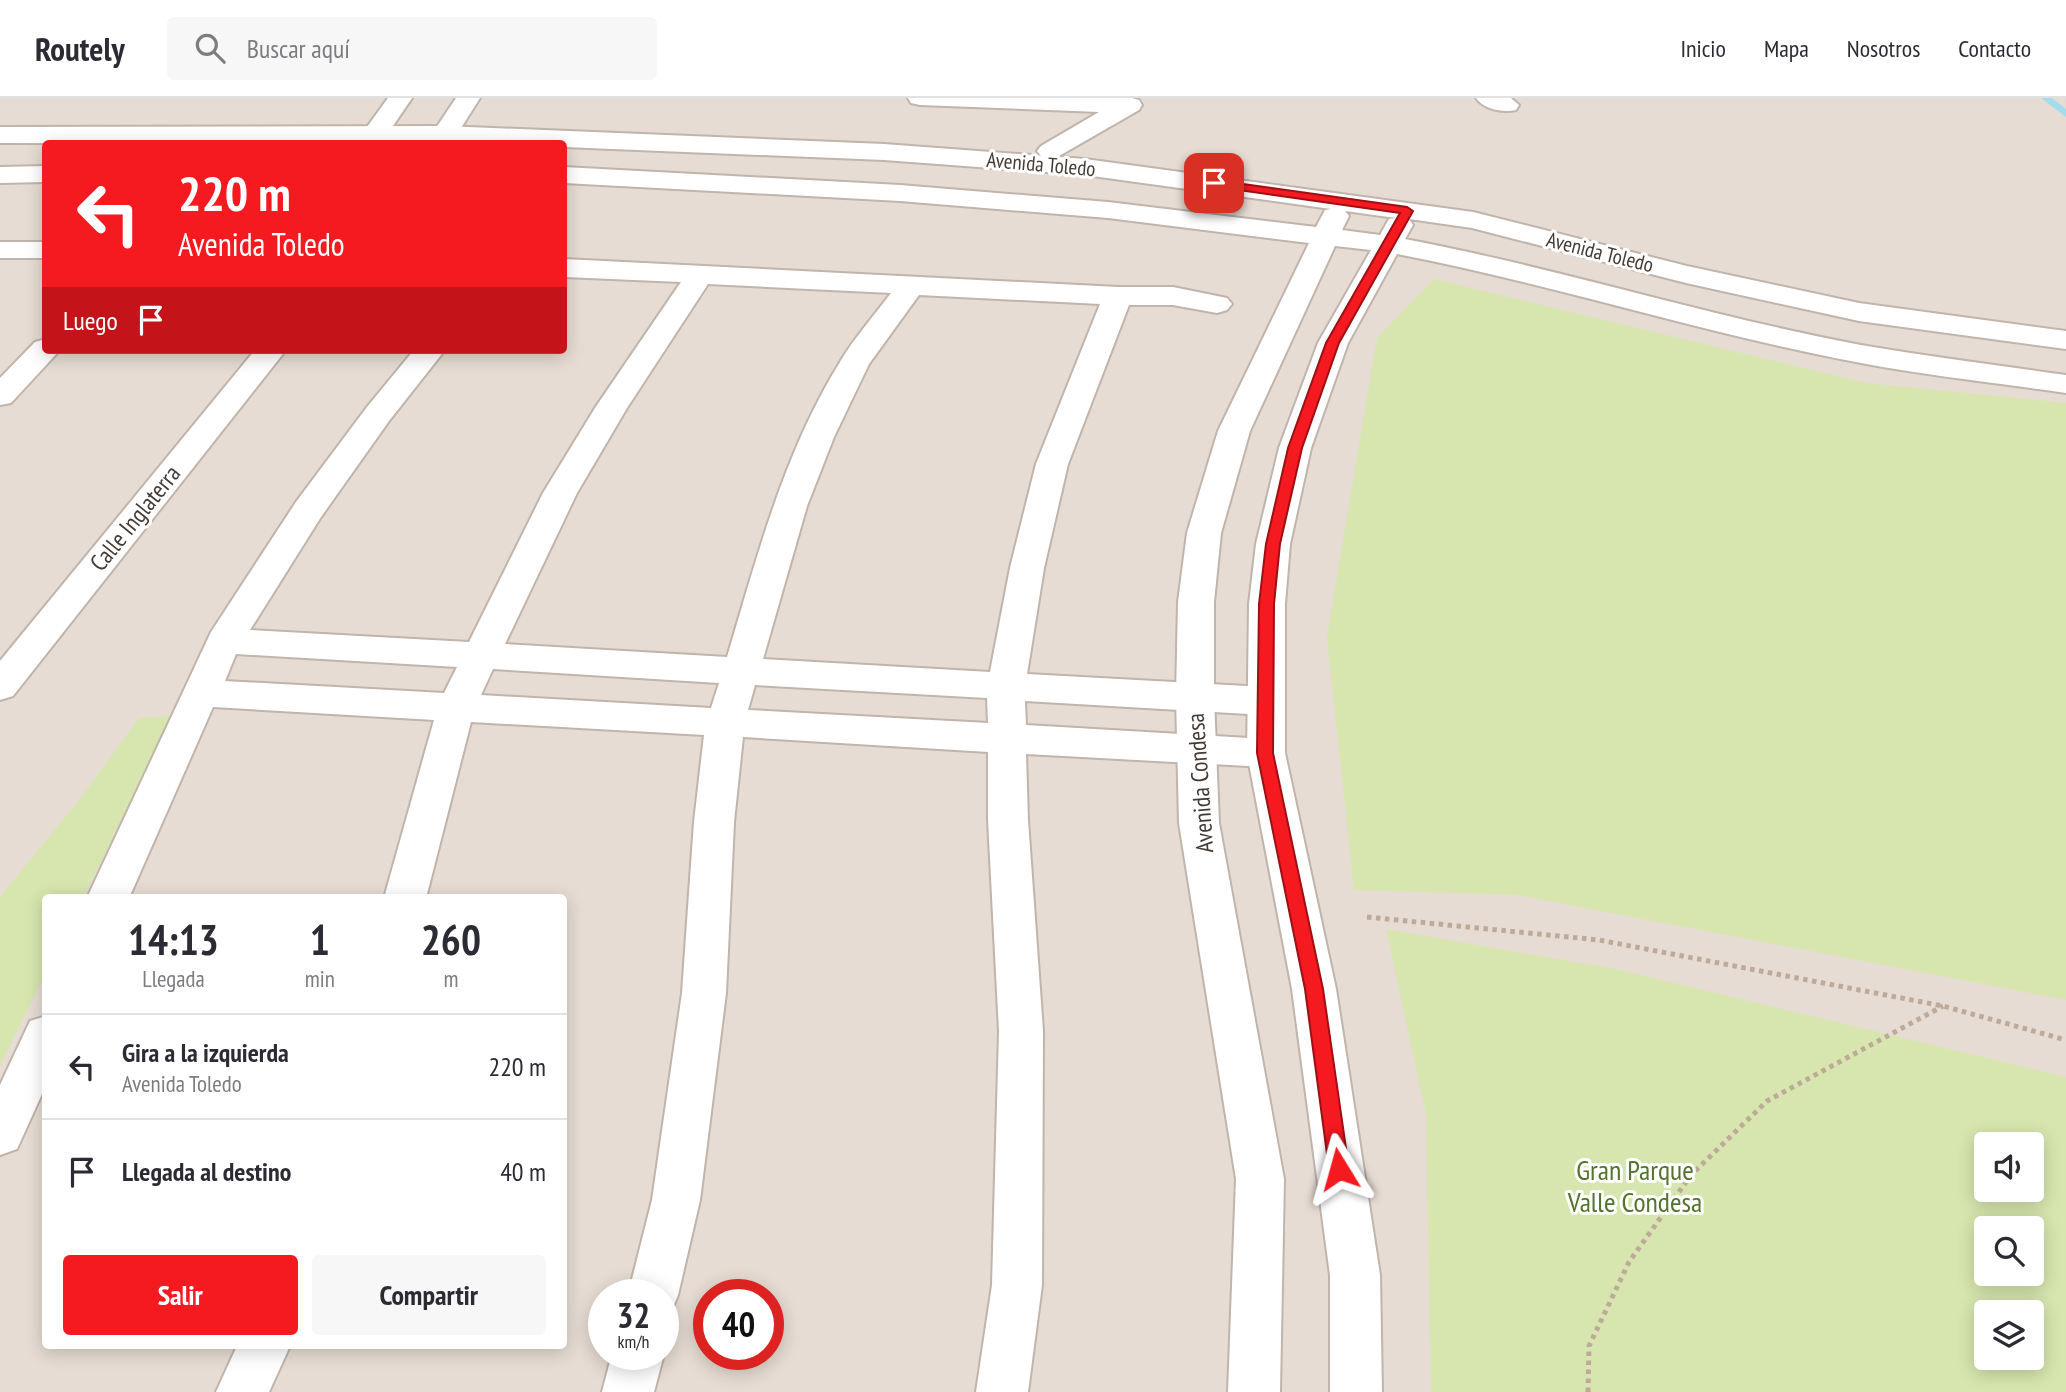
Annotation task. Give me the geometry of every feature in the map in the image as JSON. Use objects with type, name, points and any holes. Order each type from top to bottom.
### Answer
[{"type":"street","points":[[362,137],[400,98]]},
{"type":"street","points":[[445,134],[468,98]]},
{"type":"street","points":[[920,98],[1135,102]]},
{"type":"street","points":[[1050,151],[1135,102]]},
{"type":"street","name":"Avenida Toledo","points":[[0,135],[362,137],[445,134],[884,152],[1085,167],[1474,220],[1686,274],[1858,312],[2066,340]]},
{"type":"street","points":[[0,175],[42,174]]},
{"type":"street","name":"Avenida Toledo","points":[[567,176],[928,195],[1108,210],[1388,244],[1476,261],[1674,312],[1861,354],[2066,384]]},
{"type":"street","name":"Avenida Condesa","points":[[1254,1392],[1260,1179],[1199,823],[1195,697],[1196,601],[1204,533],[1234,430],[1324,236],[1343,201]]},
{"type":"street","points":[[1356,1392],[1354,1275],[1314,989],[1265,753],[1267,604],[1273,544],[1295,448],[1332,343],[1407,211]]},
{"type":"street","points":[[0,250],[42,250]]},
{"type":"street","points":[[567,268],[1118,296],[1173,296],[1217,304]]},
{"type":"street","points":[[405,894],[456,707],[560,493],[611,408],[700,275]]},
{"type":"street","points":[[657,1279],[676,1200],[702,1007],[714,822],[725,723],[790,506],[818,437],[854,363],[911,286]]},
{"type":"street","points":[[1002,1392],[1017,1285],[1021,1031],[1008,820],[1006,687],[1027,568],[1052,464],[1087,369],[1118,296]]},
{"type":"street","points":[[0,396],[42,352]]},
{"type":"street","name":"Calle Inglaterra","points":[[0,687],[268,354]]},
{"type":"street","points":[[110,894],[224,641],[308,510],[426,354]]},
{"type":"street","points":[[224,641],[1265,701]]},
{"type":"street","points":[[201,693],[1265,753]]},
{"type":"street","points":[[0,1134],[42,1044]]},
{"type":"street","points":[[242,1392],[263,1349]]},
{"type":"street","points":[[628,1392],[634,1370]]},
{"type":"path","points":[[1367,918],[1599,940],[1943,1006],[2066,1040]]},
{"type":"path","points":[[1588,1392],[1588,1346],[1629,1262],[1691,1175],[1767,1101],[1943,1006]]},
{"type":"shaded area","points":[[0,98],[2066,98],[2066,1392],[0,1392]]},
{"type":"green space","points":[[1434,279],[1866,383],[2066,403],[2066,1000],[1518,895],[1354,890],[1327,637],[1377,338]]},
{"type":"green space","points":[[173,716],[85,894],[42,894],[42,980],[0,1066],[0,897],[81,798],[139,718]]},
{"type":"green space","name":"Gran Parque Valle Condesa","points":[[1386,929],[1620,970],[2066,1077],[2066,1392],[1431,1392],[1426,1114]]},
{"type":"waterway","points":[[2046,98],[2066,114]]},
{"type":"route","points":[[1214,183],[1407,211],[1332,343],[1295,448],[1273,544],[1267,604],[1265,753],[1314,989],[1339,1169]]}]
